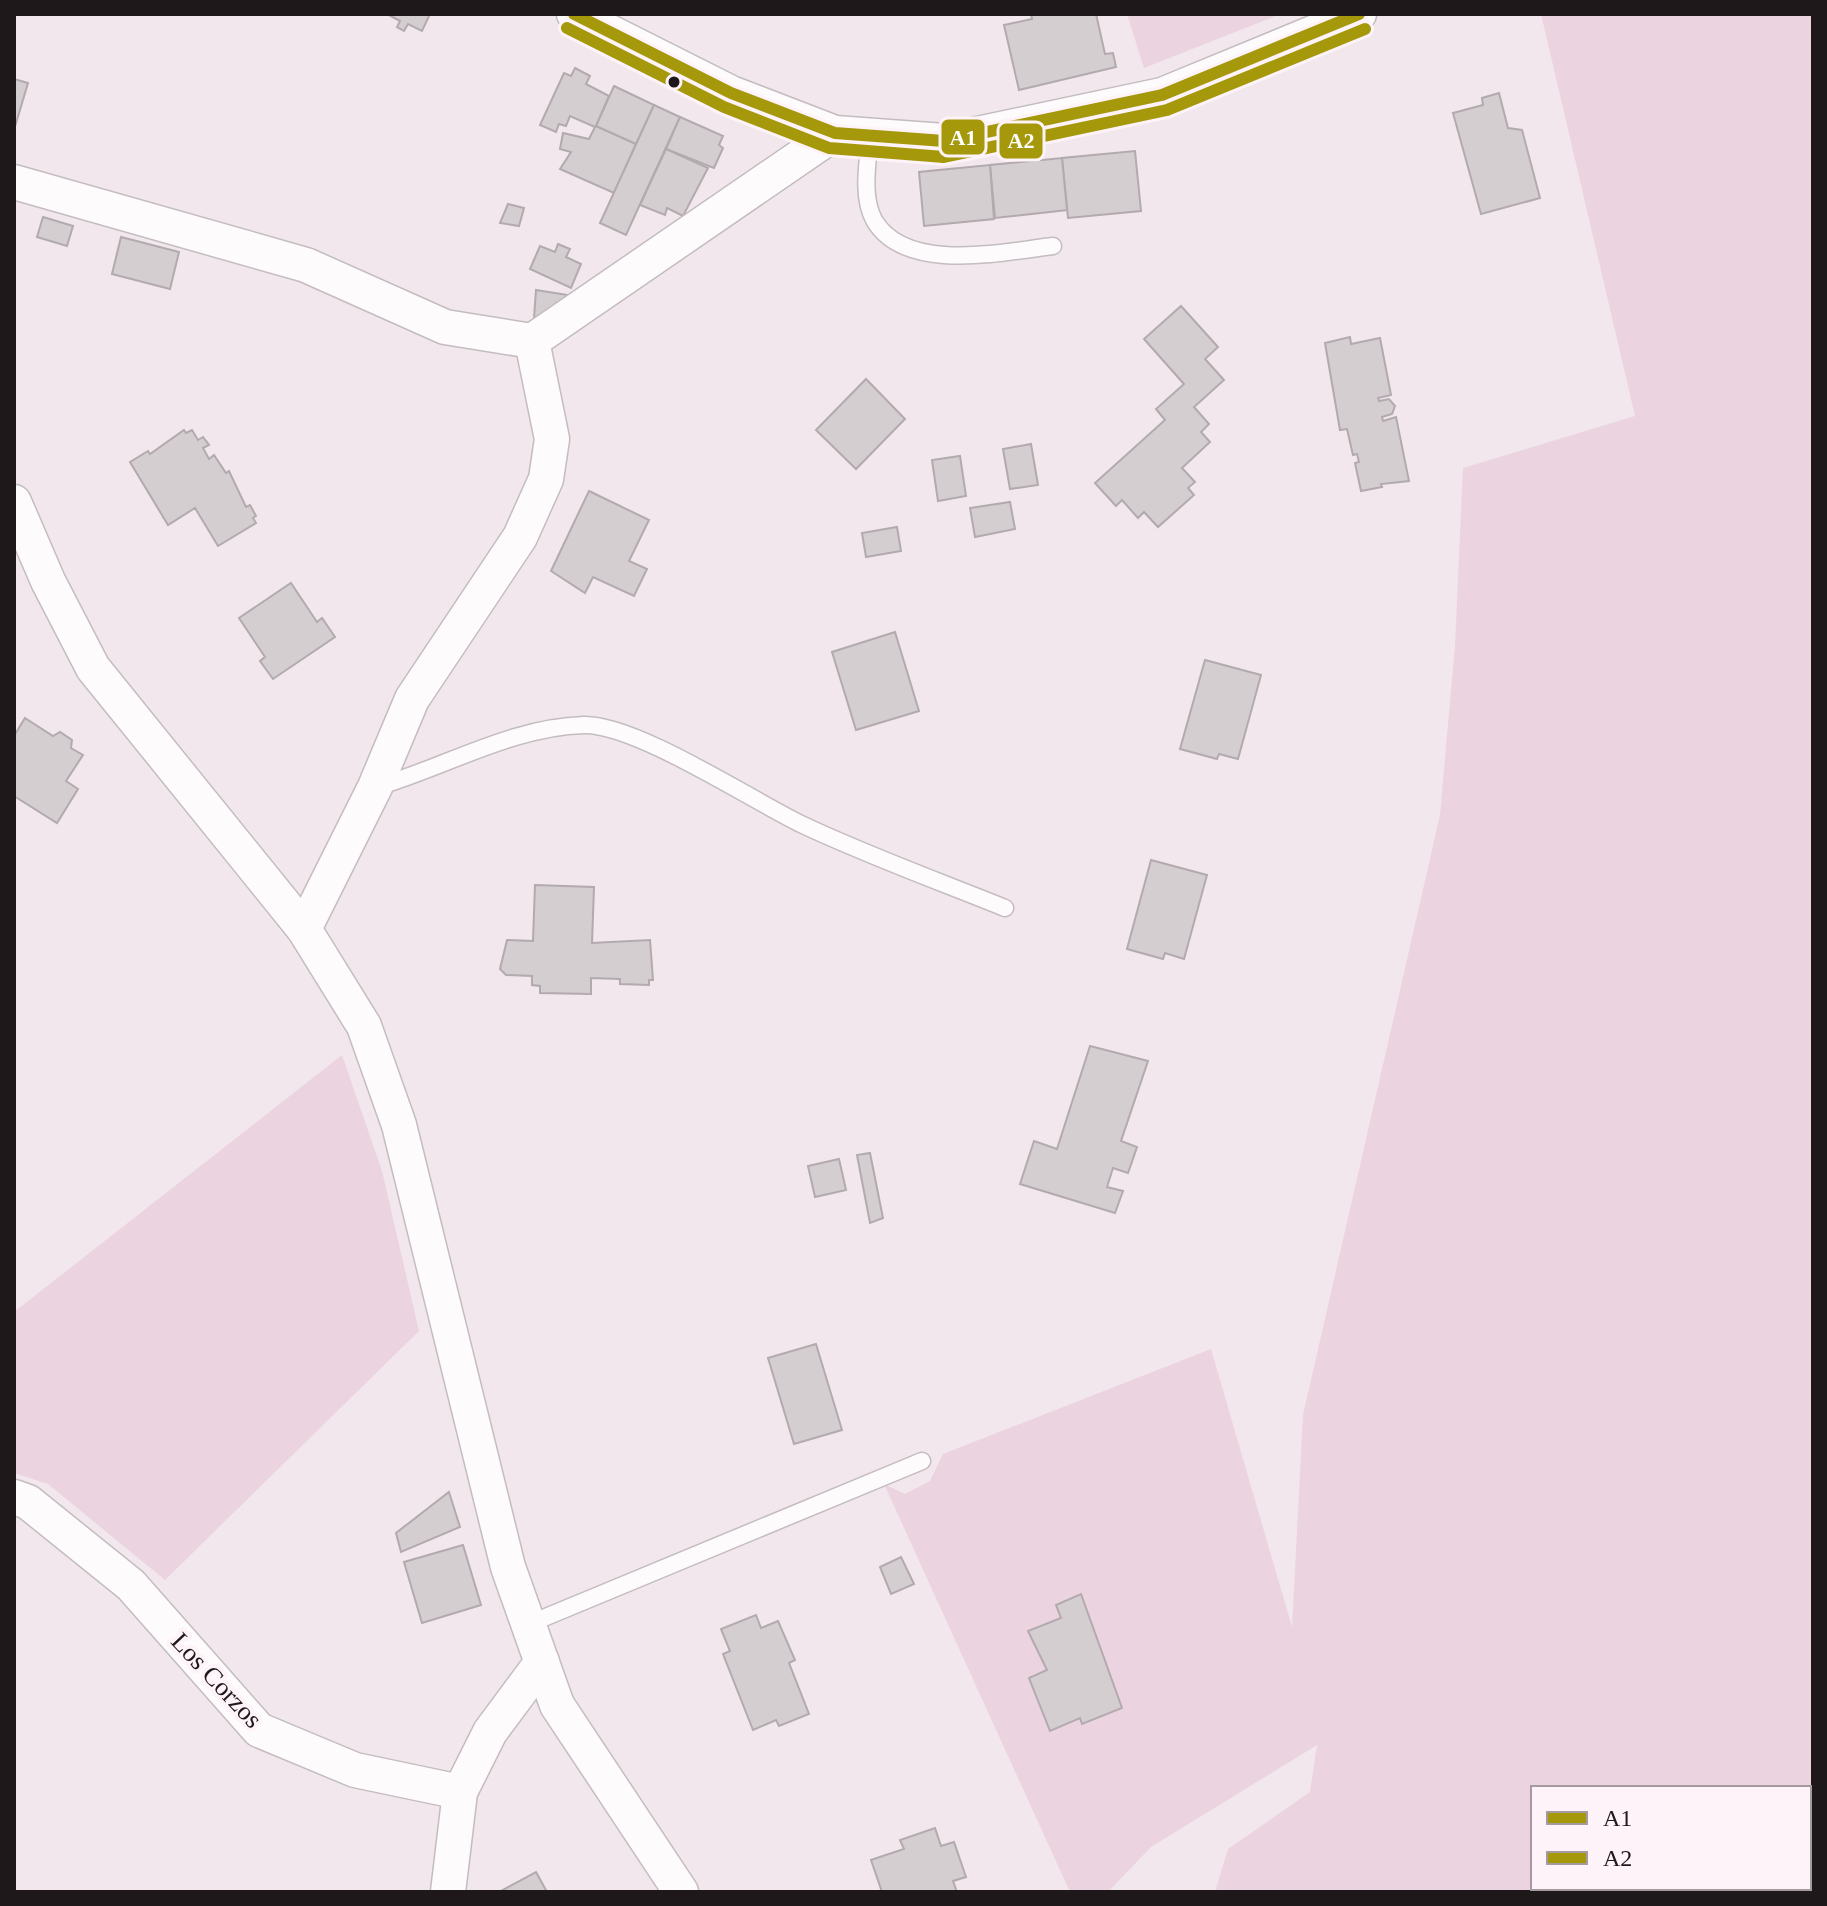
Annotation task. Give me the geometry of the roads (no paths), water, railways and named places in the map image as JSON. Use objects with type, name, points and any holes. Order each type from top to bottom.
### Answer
[{"type":"street","points":[[574,14],[731,93],[835,133],[944,141],[1162,95],[1359,14]]},
{"type":"street","points":[[14,182],[306,265],[445,327],[532,341],[835,133]]},
{"type":"street","points":[[304,929],[375,787],[412,699],[520,537],[546,479],[552,439],[532,341]]},
{"type":"street","points":[[14,502],[48,581],[93,668],[304,929],[364,1026],[399,1125],[508,1567],[557,1705],[681,1892]]},
{"type":"street","name":"Los Corzos","points":[[14,1497],[28,1502],[131,1585],[259,1730],[355,1770],[460,1792]]},
{"type":"street","points":[[448,1892],[460,1792],[490,1732],[542,1662]]},
{"type":"lane","points":[[870,136],[866,184],[874,220],[901,246],[958,257],[1053,246]]},
{"type":"lane","points":[[375,787],[424,773],[539,728],[589,725],[651,744],[808,827],[1005,908]]},
{"type":"lane","points":[[529,1624],[922,1461]]}]
